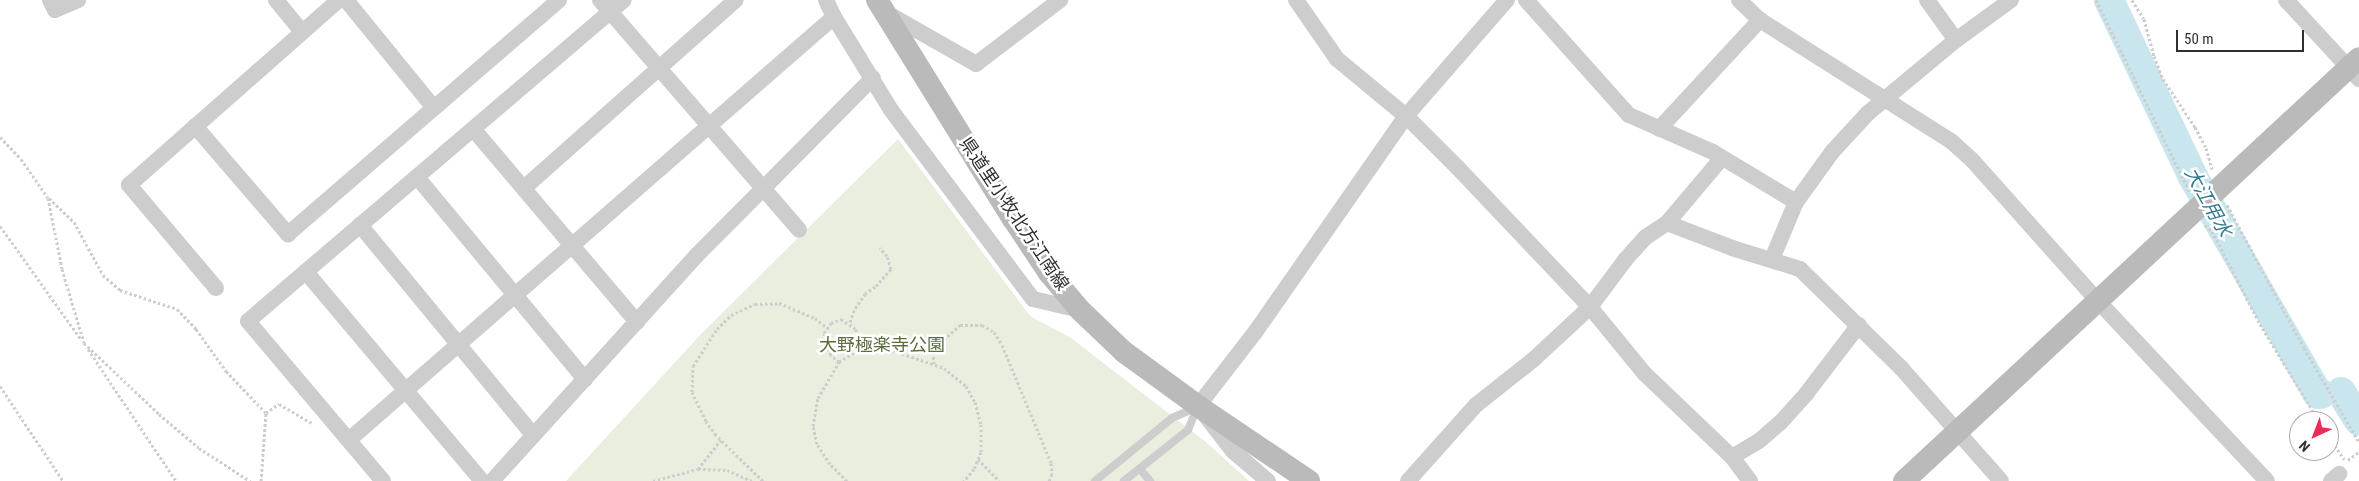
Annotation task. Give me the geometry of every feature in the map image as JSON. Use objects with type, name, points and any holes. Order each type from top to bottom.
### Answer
[{"type":"main road","name":"県道里小牧北方江南線","points":[[881,6],[1049,273],[1080,310],[1124,352],[1198,406],[1309,481]]},
{"type":"main road","points":[[1904,481],[2198,206],[2355,69]]},
{"type":"street","points":[[50,0],[55,10],[78,0]]},
{"type":"street","points":[[276,0],[302,32]]},
{"type":"street","points":[[216,288],[128,184],[339,0]]},
{"type":"street","points":[[346,0],[434,108]]},
{"type":"street","points":[[195,126],[288,234],[559,0]]},
{"type":"street","points":[[383,481],[350,439],[248,321],[474,130],[605,6],[624,0]]},
{"type":"street","points":[[524,188],[736,0]]},
{"type":"street","points":[[819,0],[834,17]]},
{"type":"street","points":[[826,0],[834,17],[891,110],[1033,299],[1080,310]]},
{"type":"street","points":[[881,6],[976,64],[1060,0]]},
{"type":"street","points":[[1296,0],[1336,59],[1406,116],[1590,307],[1644,373],[1732,458],[1750,481]]},
{"type":"street","points":[[1268,481],[1233,451],[1198,406],[1256,331],[1406,116],[1507,0]]},
{"type":"street","points":[[1526,0],[1629,115],[1722,158],[1796,202]]},
{"type":"street","points":[[1739,0],[1760,20],[1886,98],[1951,141],[1973,160],[2097,300],[2267,481]]},
{"type":"street","points":[[1927,0],[1956,40]]},
{"type":"street","points":[[1772,258],[1796,202],[1832,152],[1868,113],[1956,40],[2011,0]]},
{"type":"street","points":[[2286,0],[2355,69]]},
{"type":"street","points":[[605,6],[799,230]]},
{"type":"street","points":[[350,439],[834,17]]},
{"type":"street","points":[[1659,129],[1760,20]]},
{"type":"street","points":[[492,481],[696,256],[873,78]]},
{"type":"street","points":[[474,130],[637,322]]},
{"type":"street","points":[[1408,481],[1476,405],[1534,359],[1590,307],[1625,260],[1646,237],[1667,223],[1722,158]]},
{"type":"street","points":[[417,177],[585,379]]},
{"type":"street","points":[[1667,223],[1732,248],[1772,258],[1800,268],[1902,369],[1956,432],[2002,481]]},
{"type":"street","points":[[360,225],[533,435]]},
{"type":"street","points":[[306,272],[482,481]]},
{"type":"street","points":[[1732,458],[1759,441],[1781,422],[1806,394],[1859,325]]},
{"type":"lane","points":[[1124,481],[1188,430],[1198,406]]},
{"type":"lane","points":[[1095,481],[1172,418],[1198,406]]},
{"type":"lane","points":[[1140,468],[1150,481]]},
{"type":"path","points":[[2132,0],[2144,19],[2154,56],[2163,79],[2195,127],[2206,148],[2217,189],[2304,348],[2359,442]]},
{"type":"path","points":[[0,137],[21,159],[48,198],[74,222],[103,275],[120,290],[177,309],[196,330],[226,371],[266,413],[261,481]]},
{"type":"path","points":[[48,198],[62,269],[84,343],[159,414],[199,448],[250,481]]},
{"type":"path","points":[[0,226],[84,343],[176,481]]},
{"type":"path","points":[[850,322],[855,308],[865,294],[876,286],[891,268],[887,256],[880,248]]},
{"type":"path","points":[[763,481],[721,440],[702,414],[692,392],[693,366],[717,329],[731,315],[755,304],[779,303],[815,318],[828,328]]},
{"type":"path","points":[[839,362],[831,355],[826,345],[824,333],[831,323],[841,319],[850,322],[856,329],[857,342],[854,352]]},
{"type":"path","points":[[934,364],[933,350],[960,325],[982,325],[994,332],[1002,345],[1051,463],[1052,474],[1049,481]]},
{"type":"path","points":[[848,481],[830,464],[818,444],[812,426],[818,398],[839,362],[861,348],[883,347],[944,368],[966,386],[975,402],[981,424],[981,452],[974,469],[964,481]]},
{"type":"path","points":[[0,386],[63,481]]},
{"type":"path","points":[[266,413],[279,404],[318,427]]},
{"type":"path","points":[[698,469],[721,440]]},
{"type":"path","points":[[978,460],[998,481]]},
{"type":"path","points":[[653,481],[698,469],[727,470],[752,481]]},
{"type":"green space","name":"大野極楽寺公園","points":[[898,139],[1030,316],[1071,338],[1207,443],[1249,481],[566,481],[702,333]]},
{"type":"waterway","name":"大江用水","points":[[2109,0],[2193,177],[2318,394],[2321,394]]},
{"type":"waterway","name":"大江用水","points":[[2341,392],[2359,421]]}]
